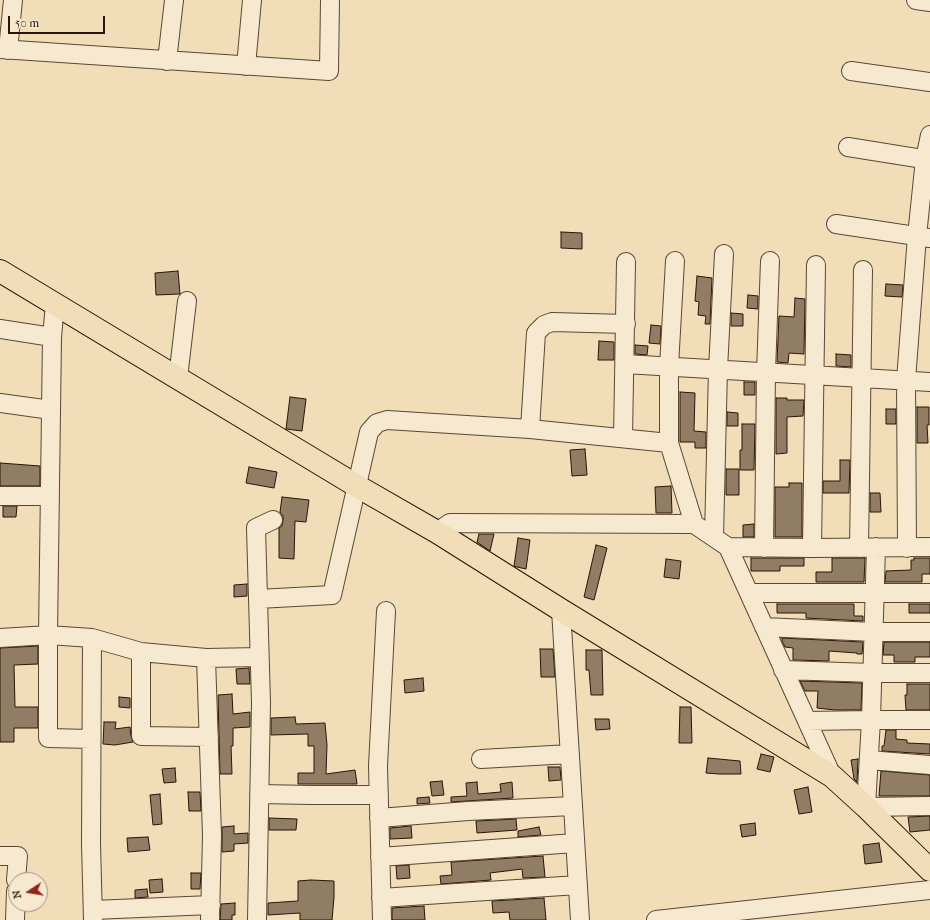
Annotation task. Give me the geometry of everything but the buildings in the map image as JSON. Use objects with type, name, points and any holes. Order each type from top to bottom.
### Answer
[{"type":"main road","points":[[0,271],[357,486],[437,532],[832,776],[930,870]]},
{"type":"street","points":[[14,0],[4,49],[329,71],[330,0]]},
{"type":"street","points":[[167,61],[174,0]]},
{"type":"street","points":[[246,66],[252,0]]},
{"type":"street","points":[[916,0],[930,2]]},
{"type":"street","points":[[851,72],[930,82]]},
{"type":"street","points":[[907,548],[906,380],[923,237],[927,159],[930,135]]},
{"type":"street","points":[[848,147],[927,159]]},
{"type":"street","points":[[836,224],[923,237]]},
{"type":"street","points":[[724,254],[718,369],[721,542],[749,593],[832,776]]},
{"type":"street","points":[[675,261],[670,366],[670,443],[694,524]]},
{"type":"street","points":[[764,548],[766,372],[770,261]]},
{"type":"street","points":[[623,438],[626,262]]},
{"type":"street","points":[[812,548],[816,265]]},
{"type":"street","points":[[863,270],[862,378],[868,548],[876,593],[872,720],[866,807],[930,806]]},
{"type":"street","points":[[178,378],[187,301]]},
{"type":"street","points":[[55,304],[52,337],[48,738],[91,739]]},
{"type":"street","points":[[530,430],[536,333],[544,325],[552,322],[626,324]]},
{"type":"street","points":[[0,329],[52,337]]},
{"type":"street","points":[[625,364],[930,382]]},
{"type":"street","points":[[0,403],[51,410]]},
{"type":"street","points":[[258,599],[332,596],[369,432],[377,423],[387,420],[530,430],[670,443]]},
{"type":"street","points":[[0,496],[50,496]]},
{"type":"street","points":[[257,920],[261,703],[256,528],[273,520]]},
{"type":"street","points":[[437,532],[450,523],[694,524],[721,542],[764,548],[930,548]]},
{"type":"street","points":[[749,593],[930,593]]},
{"type":"street","points":[[561,610],[580,920]]},
{"type":"street","points":[[382,920],[378,766],[386,611]]},
{"type":"street","points":[[764,627],[874,632],[930,632]]},
{"type":"street","points":[[0,638],[48,635],[92,638],[141,652],[206,658],[259,657]]},
{"type":"street","points":[[92,638],[91,843],[93,915],[210,912],[212,835],[206,658]]},
{"type":"street","points":[[141,652],[141,736],[209,737]]},
{"type":"street","points":[[784,670],[930,673]]},
{"type":"street","points":[[807,722],[930,720]]},
{"type":"street","points":[[481,759],[570,754]]},
{"type":"street","points":[[869,760],[930,765]]},
{"type":"street","points":[[259,794],[379,794]]},
{"type":"street","points":[[379,818],[468,811],[573,806]]},
{"type":"street","points":[[380,857],[575,843]]},
{"type":"street","points":[[0,856],[18,856],[17,872]]},
{"type":"street","points":[[381,898],[578,885]]},
{"type":"street","points":[[656,920],[930,890]]}]
